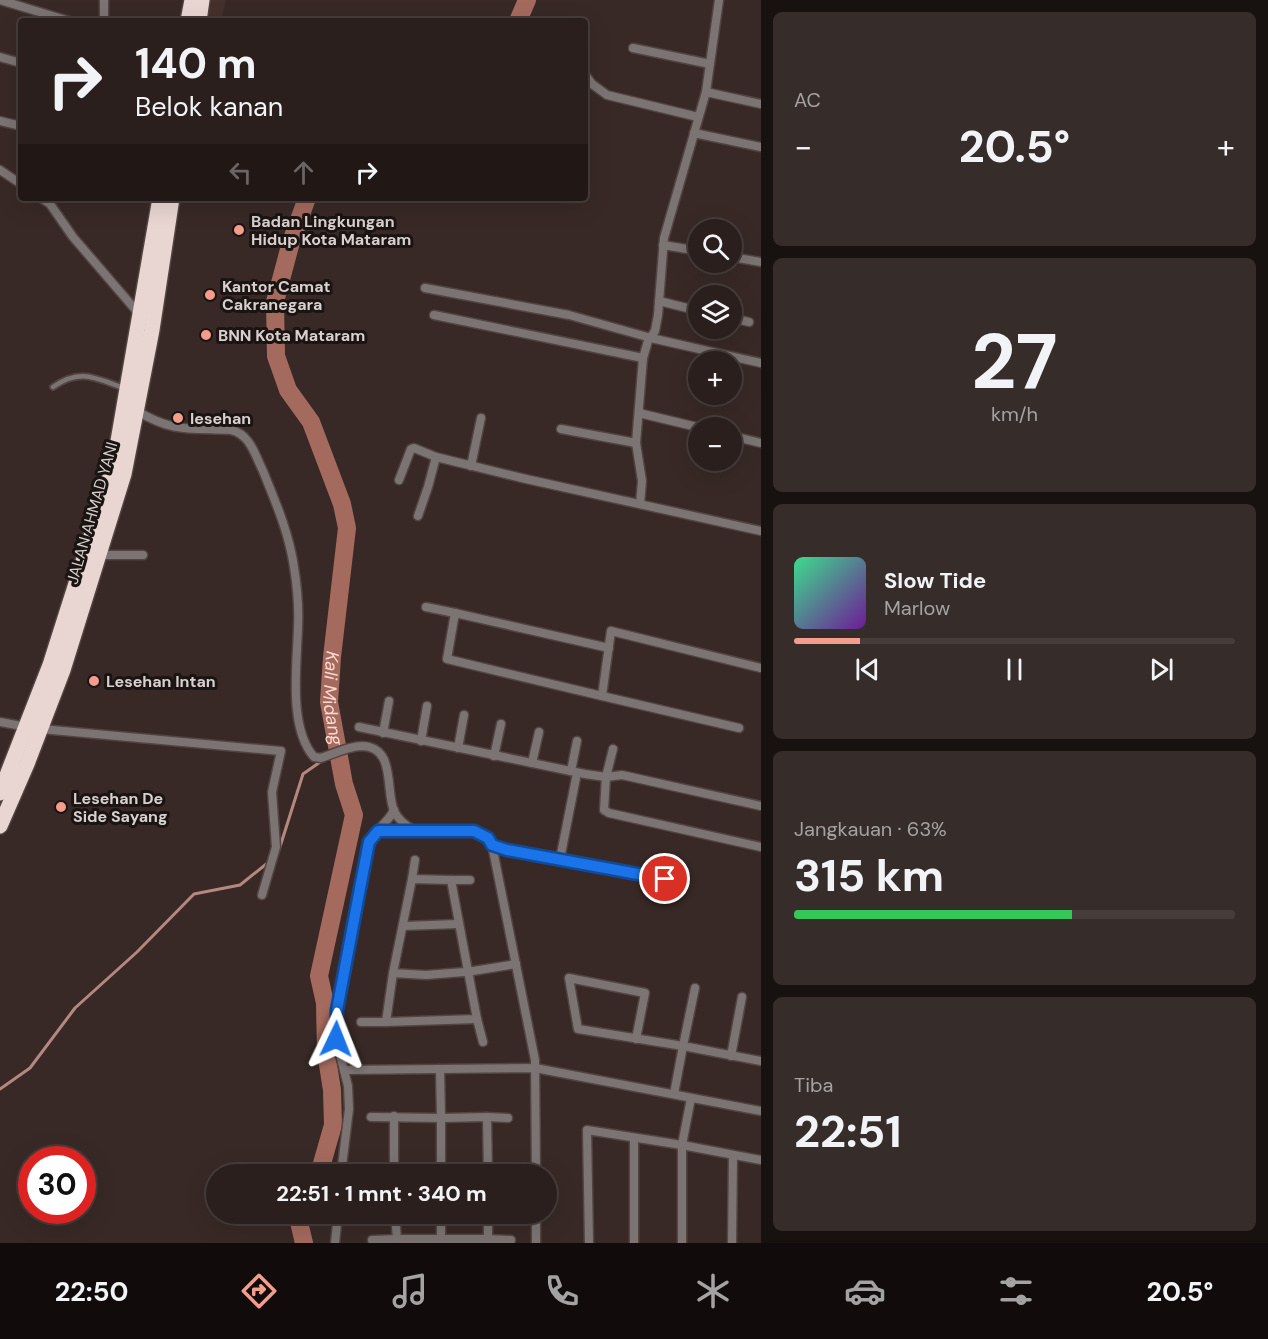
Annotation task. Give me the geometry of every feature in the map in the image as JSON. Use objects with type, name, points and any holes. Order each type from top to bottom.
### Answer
[{"type":"highway","points":[[189,18],[192,0]]},
{"type":"highway","points":[[199,18],[202,0]]},
{"type":"highway","points":[[57,668],[114,464],[127,388],[141,348],[141,316],[160,201]]},
{"type":"highway","name":"JALAN AHMAD YANI","points":[[0,826],[34,728],[100,555],[124,474],[137,411],[141,348],[171,201]]},
{"type":"highway","points":[[0,793],[34,728]]},
{"type":"street","points":[[0,0],[59,18]]},
{"type":"street","points":[[104,0],[104,18]]},
{"type":"street","points":[[640,504],[641,475],[636,443],[643,358],[655,331],[663,245],[706,92],[719,0]]},
{"type":"street","points":[[633,48],[710,64]]},
{"type":"street","points":[[0,57],[18,62]]},
{"type":"street","points":[[588,79],[607,95],[698,117]]},
{"type":"street","points":[[706,92],[761,104]]},
{"type":"street","points":[[0,120],[18,125]]},
{"type":"street","points":[[694,133],[761,147]]},
{"type":"street","points":[[0,170],[18,182]]},
{"type":"street","points":[[51,201],[73,237],[141,316]]},
{"type":"street","points":[[663,245],[688,250]]},
{"type":"street","points":[[742,259],[761,262]]},
{"type":"street","points":[[424,288],[569,315],[651,338],[761,363]]},
{"type":"street","points":[[659,301],[688,308]]},
{"type":"street","points":[[434,315],[643,358]]},
{"type":"street","points":[[742,320],[749,322]]},
{"type":"street","points":[[137,411],[154,422],[176,429],[239,431],[245,435],[287,531],[295,569],[299,625],[295,697],[307,745],[314,757],[321,758],[355,747],[369,747],[382,754],[394,810],[406,825],[414,830]]},
{"type":"street","points":[[639,413],[688,425]]},
{"type":"street","points":[[471,466],[481,418]]},
{"type":"street","points":[[561,429],[636,443]]},
{"type":"street","points":[[742,438],[761,443]]},
{"type":"street","points":[[399,480],[412,448],[471,466],[761,531]]},
{"type":"street","points":[[418,516],[436,457]]},
{"type":"street","points":[[100,555],[143,555]]},
{"type":"street","points":[[426,607],[609,648]]},
{"type":"street","points":[[455,613],[447,659],[739,728]]},
{"type":"street","points":[[602,696],[611,631],[761,668]]},
{"type":"street","points":[[383,733],[389,701]]},
{"type":"street","points":[[420,741],[427,706]]},
{"type":"street","points":[[458,748],[464,715]]},
{"type":"street","points":[[0,722],[34,728],[280,751],[282,754],[272,792],[276,847],[262,895]]},
{"type":"street","points":[[494,756],[501,724]]},
{"type":"street","points":[[359,728],[532,763],[573,775],[606,777],[622,775],[761,806]]},
{"type":"street","points":[[532,763],[538,732]]},
{"type":"street","points":[[560,860],[577,741]]},
{"type":"street","points":[[613,748],[606,777],[603,808],[609,813],[761,847]]},
{"type":"street","points":[[342,1164],[349,1109],[348,1086],[336,1039],[337,1010],[369,842],[388,822],[394,810]]},
{"type":"street","points":[[378,831],[474,831],[488,838],[492,845],[535,1068],[536,1164]]},
{"type":"street","points":[[492,845],[507,850],[665,879]]},
{"type":"street","points":[[386,1022],[415,860]]},
{"type":"street","points":[[412,879],[470,880]]},
{"type":"street","points":[[451,880],[467,972],[483,1042]]},
{"type":"street","points":[[403,926],[458,924]]},
{"type":"street","points":[[393,973],[426,975],[467,972],[516,964]]},
{"type":"street","points":[[636,1039],[645,993],[569,978],[578,1029],[761,1061]]},
{"type":"street","points":[[674,1094],[694,988]]},
{"type":"street","points":[[731,1056],[742,997]]},
{"type":"street","points":[[361,1022],[477,1019]]},
{"type":"street","points":[[344,1070],[535,1068],[761,1111]]},
{"type":"street","points":[[440,1069],[441,1164]]},
{"type":"street","points":[[682,1243],[682,1145],[691,1098]]},
{"type":"street","points":[[394,1116],[394,1164]]},
{"type":"street","points":[[371,1117],[508,1118]]},
{"type":"street","points":[[487,1117],[488,1164]]},
{"type":"street","points":[[589,1243],[587,1130],[761,1160]]},
{"type":"street","points":[[634,1138],[634,1243]]},
{"type":"street","points":[[732,1243],[733,1155]]},
{"type":"street","points":[[335,1243],[337,1224]]},
{"type":"street","points":[[395,1224],[396,1239]]},
{"type":"street","points":[[441,1224],[441,1241]]},
{"type":"street","points":[[488,1224],[488,1239]]},
{"type":"street","points":[[536,1224],[536,1243]]},
{"type":"street","points":[[372,1240],[510,1240]]},
{"type":"lane","points":[[53,387],[67,377],[80,376],[127,388]]},
{"type":"shaded area","points":[[211,0],[226,0],[222,17],[208,17]]},
{"type":"waterway","name":"Kali Midang","points":[[519,18],[527,0]]},
{"type":"waterway","name":"Kali Midang","points":[[306,201],[291,242],[275,302],[276,356],[288,390],[311,422],[342,504],[347,528],[329,702],[344,784],[354,815],[319,976],[325,1003],[326,1052],[332,1090],[333,1125],[322,1164]]},
{"type":"waterway","points":[[279,850],[303,774],[323,760]]},
{"type":"waterway","points":[[0,1089],[30,1068],[75,1008],[137,952],[194,894],[240,885],[270,861]]},
{"type":"waterway","name":"Kali Midang","points":[[299,1224],[304,1243]]},
{"type":"place","name":"Badan Lingkungan Hidup Kota Mataram","points":[[239,230]]},
{"type":"place","name":"Kantor Camat Cakranegara","points":[[210,295]]},
{"type":"place","name":"BNN Kota Mataram","points":[[206,335]]},
{"type":"place","name":"lesehan","points":[[178,418]]},
{"type":"place","name":"Lesehan Intan","points":[[94,681]]},
{"type":"place","name":"Lesehan De Side Sayang","points":[[61,807]]},
{"type":"route","points":[[336,1039],[337,1010],[369,842],[378,831],[474,831],[488,838],[492,845],[507,850],[665,879]]}]
